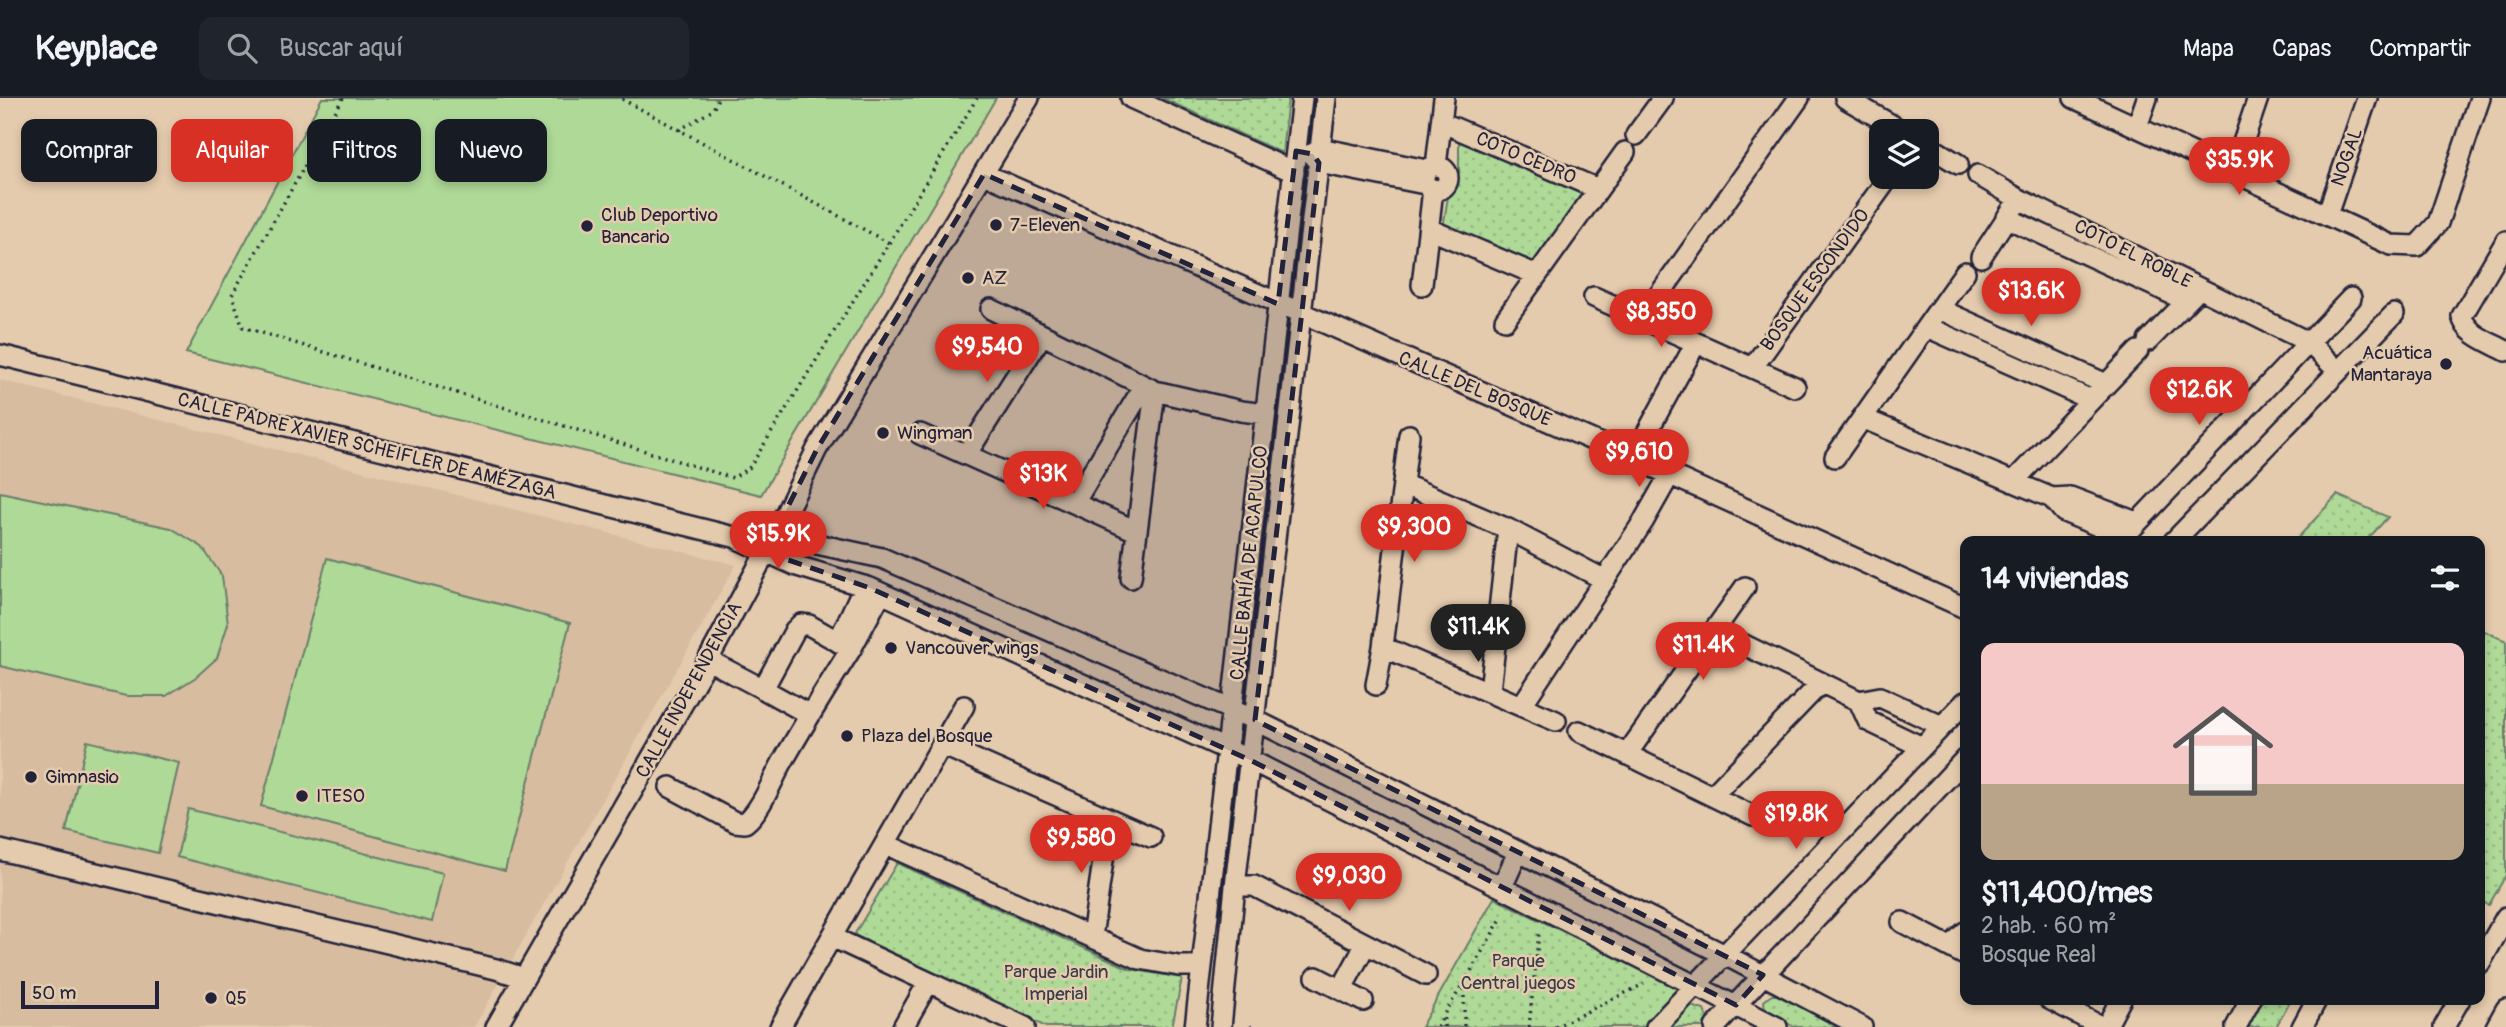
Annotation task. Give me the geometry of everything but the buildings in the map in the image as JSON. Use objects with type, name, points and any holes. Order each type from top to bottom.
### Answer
[{"type":"street","name":"CALLE INDEPENDENCIA","points":[[496,1027],[708,660],[817,449],[1029,98]]},
{"type":"street","points":[[1131,98],[1294,172]]},
{"type":"street","name":"CALLE BAHÍA DE ACAPULCO","points":[[1303,98],[1312,154]]},
{"type":"street","name":"CALLE BAHÍA DE ACAPULCO","points":[[1221,1027],[1235,886],[1303,315],[1312,154],[1326,98]]},
{"type":"street","points":[[1422,285],[1429,229],[1430,177],[1444,98]]},
{"type":"street","points":[[1636,135],[1662,98]]},
{"type":"street","points":[[1642,319],[1798,98]]},
{"type":"street","points":[[1845,98],[1881,119]]},
{"type":"street","points":[[2074,98],[2391,245],[2417,246],[2438,223],[2480,98]]},
{"type":"street","points":[[2137,127],[2147,98]]},
{"type":"street","points":[[2233,172],[2258,98]]},
{"type":"street","name":"NOGAL","points":[[2327,215],[2367,98]]},
{"type":"street","name":"COTO CEDRO","points":[[1441,122],[1598,189],[1505,320]]},
{"type":"street","points":[[1598,189],[1625,152]]},
{"type":"street","points":[[1939,152],[1958,163]]},
{"type":"street","points":[[1312,154],[1430,177]]},
{"type":"street","name":"CALLE BAHÍA DE ACAPULCO","points":[[1195,1027],[1294,172],[1312,154]]},
{"type":"street","name":"CALLE DEL BOSQUE","points":[[984,174],[1633,458],[1960,606]]},
{"type":"street","name":"COTO EL ROBLE","points":[[1978,174],[2194,294],[2308,342],[2337,370]]},
{"type":"street","name":"BOSQUE ESCONDIDO","points":[[1594,298],[1753,367],[1880,189]]},
{"type":"street","points":[[1981,257],[2019,199]]},
{"type":"street","points":[[2007,218],[2194,294],[2013,482]]},
{"type":"street","points":[[1429,229],[1537,275]]},
{"type":"street","points":[[2506,241],[2462,316],[2464,324],[2471,331],[2506,351]]},
{"type":"street","points":[[1835,457],[1965,272]]},
{"type":"street","points":[[1862,418],[2052,498],[2070,497],[2127,533],[2351,298]]},
{"type":"street","points":[[991,309],[1149,388],[1241,411],[1265,414]]},
{"type":"street","points":[[1939,309],[2106,384]]},
{"type":"street","points":[[2179,536],[2394,314]]},
{"type":"street","points":[[1927,327],[2091,400]]},
{"type":"street","points":[[966,455],[1042,335]]},
{"type":"street","points":[[1633,458],[1696,343]]},
{"type":"street","name":"CALLE PADRE XAVIER SCHEIFLER DE AMÉZAGA","points":[[0,355],[769,545]]},
{"type":"street","points":[[1753,367],[1795,387]]},
{"type":"street","points":[[1074,503],[1149,388]]},
{"type":"street","points":[[1131,578],[1149,388]]},
{"type":"street","points":[[920,434],[1136,531]]},
{"type":"street","points":[[1376,685],[1409,435]]},
{"type":"street","points":[[1522,705],[1643,522],[1669,475]]},
{"type":"street","points":[[1404,484],[1508,529],[1605,580]]},
{"type":"street","points":[[1490,691],[1508,529]]},
{"type":"street","points":[[769,545],[798,540],[882,558],[1233,710],[1725,955],[1862,1027]]},
{"type":"street","points":[[769,545],[797,566],[872,589],[1250,760],[1777,1027]]},
{"type":"street","points":[[670,787],[735,822],[745,823],[755,815],[810,715],[872,589],[882,558]]},
{"type":"street","points":[[1627,754],[1745,587]]},
{"type":"street","points":[[764,689],[795,630],[801,624],[808,625],[844,646]]},
{"type":"street","points":[[1716,631],[1859,701],[1880,697],[1942,726]]},
{"type":"street","points":[[1383,647],[1556,721]]},
{"type":"street","points":[[708,660],[810,715]]},
{"type":"street","points":[[1713,795],[1821,682]]},
{"type":"street","points":[[1859,701],[1868,721],[1922,747]]},
{"type":"street","points":[[780,1027],[964,706]]},
{"type":"street","points":[[1656,1027],[1960,707]]},
{"type":"street","points":[[1580,731],[1753,816]]},
{"type":"street","points":[[942,745],[1151,838]]},
{"type":"street","points":[[1715,1027],[1960,770]]},
{"type":"street","points":[[1092,937],[1109,819]]},
{"type":"street","points":[[885,844],[1140,959],[1155,963],[1202,966]]},
{"type":"street","points":[[0,850],[524,978]]},
{"type":"street","points":[[1502,887],[1518,852]]},
{"type":"street","points":[[1235,886],[1254,886],[1426,975]]},
{"type":"street","points":[[2485,955],[2506,916]]},
{"type":"street","points":[[1902,922],[1958,951]]},
{"type":"street","points":[[832,937],[1025,1027]]},
{"type":"street","points":[[1341,990],[1366,944]]},
{"type":"street","points":[[1316,977],[1363,1001]]},
{"type":"street","points":[[903,1027],[928,983]]},
{"type":"street","points":[[2061,1005],[2104,1027],[2117,1005]]},
{"type":"street","points":[[2236,1027],[2248,1005]]},
{"type":"street","points":[[2302,1027],[2314,1005]]},
{"type":"street","points":[[2444,1027],[2457,1005]]},
{"type":"street","points":[[2496,1027],[2506,1009]]},
{"type":"path","points":[[343,98],[232,295],[243,327],[733,478],[750,467],[977,98]]},
{"type":"path","points":[[620,98],[889,243]]},
{"type":"path","points":[[679,130],[713,110],[719,98]]},
{"type":"path","points":[[1437,1027],[1502,917]]},
{"type":"path","points":[[1529,1027],[1539,932]]},
{"type":"path","points":[[1464,983],[1464,1027]]},
{"type":"path","points":[[1555,1027],[1644,984]]},
{"type":"path","points":[[1444,1014],[1444,1027]]},
{"type":"highlighted area","points":[[1296,151],[1313,154],[1319,163],[1255,720],[1763,975],[1736,1005],[1250,760],[870,588],[765,552],[817,449],[984,174],[1278,304]]},
{"type":"shaded area","name":"ITESO","points":[[0,380],[736,565],[474,1027],[0,1027]]},
{"type":"green space","name":"Club Deportivo Bancario","points":[[322,98],[996,98],[761,495],[186,353],[277,182],[293,182],[293,152],[307,126],[307,182],[421,182],[421,119],[311,119]]},
{"type":"green space","points":[[1162,98],[1288,98],[1282,153]]},
{"type":"green space","points":[[1459,140],[1588,197],[1541,272],[1443,228],[1449,190],[1459,172]]},
{"type":"green space","points":[[0,492],[171,528],[202,547],[222,576],[228,624],[217,658],[196,677],[166,696],[126,696],[0,666]]},
{"type":"green space","points":[[2337,495],[2388,517],[2371,536],[2300,536]]},
{"type":"green space","points":[[327,558],[570,623],[505,871],[261,806]]},
{"type":"green space","points":[[2485,631],[2506,641],[2506,875],[2489,905],[2485,903]]},
{"type":"green space","points":[[87,741],[179,763],[158,853],[66,831]]},
{"type":"green space","points":[[188,809],[443,873],[432,922],[177,857]]},
{"type":"green space","name":"Parque Jardin Imperial","points":[[897,863],[1130,969],[1182,978],[1172,1027],[1046,1027],[854,935]]},
{"type":"green space","name":"Parque Central juegos","points":[[1494,898],[1681,989],[1644,1027],[1421,1027]]},
{"type":"green space","points":[[1777,995],[1838,1027],[1794,1027],[1765,1010],[1764,1001]]},
{"type":"green space","points":[[2257,1005],[2288,1005],[2276,1027],[2246,1027]]},
{"type":"green space","points":[[1687,1007],[1704,1010],[1708,1020],[1705,1027],[1668,1027]]},
{"type":"place","name":"7-Eleven","points":[[996,225]]},
{"type":"place","name":"Club Deportivo Bancario","points":[[587,226]]},
{"type":"place","name":"AZ","points":[[968,278]]},
{"type":"place","name":"Acuática Mantaraya","points":[[2446,364]]},
{"type":"place","name":"Wingman","points":[[883,433]]},
{"type":"place","name":"Vancouver wings","points":[[891,648]]},
{"type":"place","name":"Plaza del Bosque","points":[[847,736]]},
{"type":"place","name":"Gimnasio","points":[[31,777]]},
{"type":"place","name":"ITESO","points":[[302,796]]},
{"type":"place","name":"Q5","points":[[211,998]]}]
